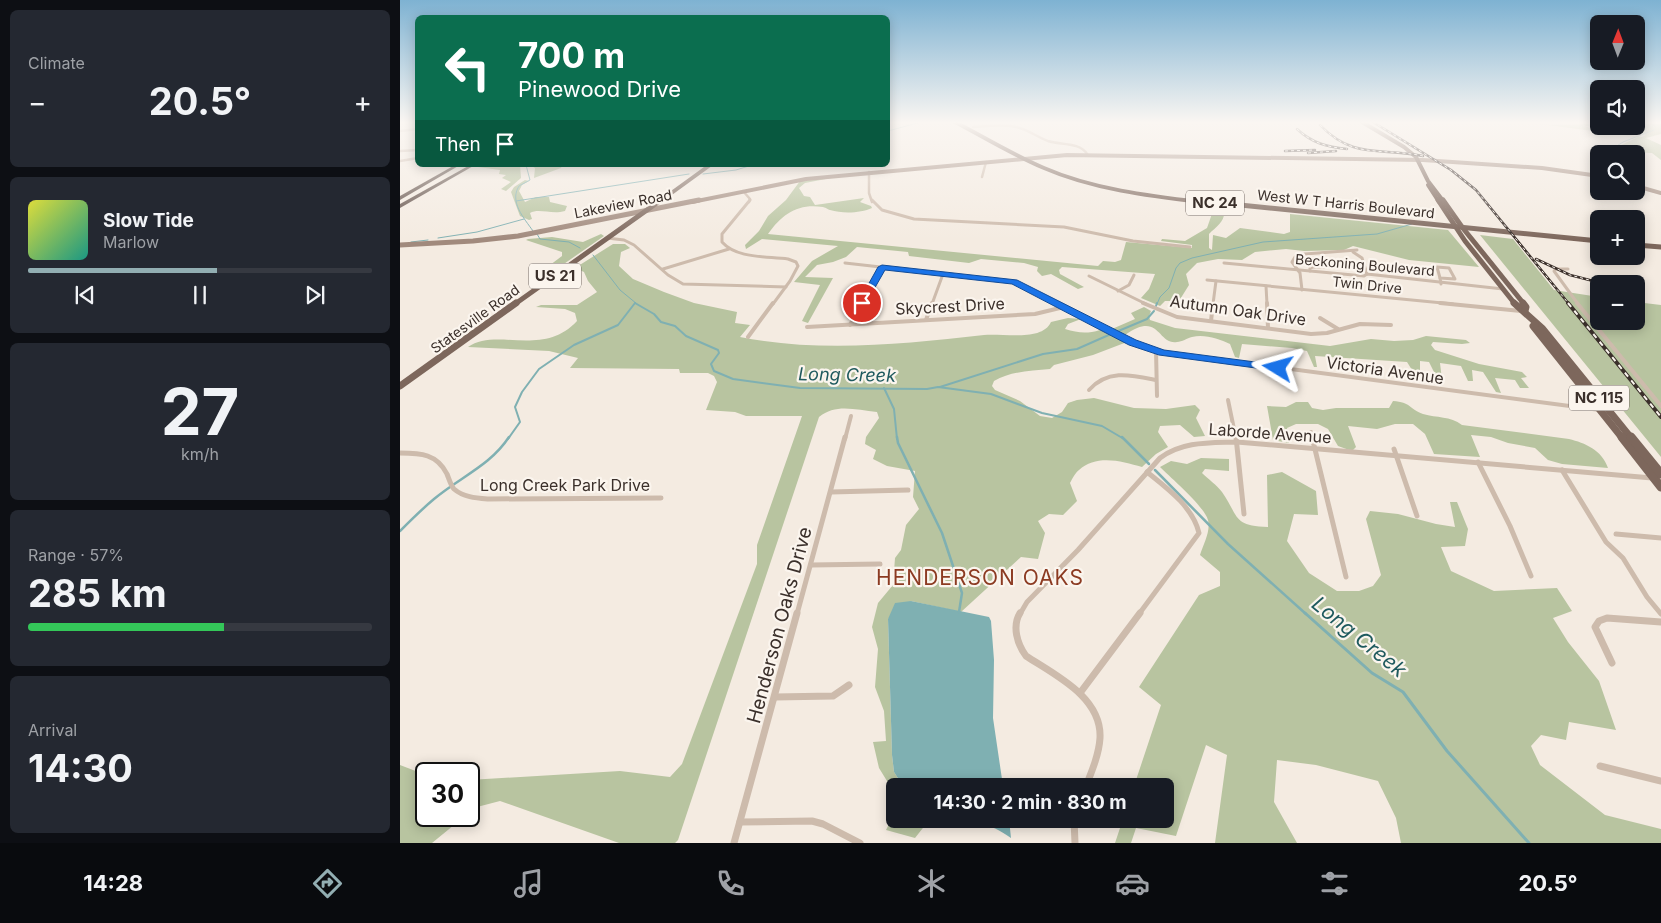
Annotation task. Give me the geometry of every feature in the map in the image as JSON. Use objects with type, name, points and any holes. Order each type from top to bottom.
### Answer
[{"type":"highway","points":[[400,197],[448,167]]},
{"type":"highway","points":[[400,197],[453,167]]},
{"type":"highway","points":[[400,197],[462,167]]},
{"type":"highway","points":[[423,193],[424,190],[463,167]]},
{"type":"highway","points":[[400,206],[469,167]]},
{"type":"main road","name":"Lakeview Road","points":[[400,246],[504,238],[806,179],[992,161]]},
{"type":"main road","name":"West W T Harris Boulevard","points":[[1030,161],[1052,171],[1093,184],[1148,195],[1590,238]]},
{"type":"main road","name":"West W T Harris Boulevard","points":[[1040,161],[1079,176],[1154,192],[1457,225]]},
{"type":"main road","name":"NC 115","points":[[1419,161],[1428,184],[1427,186],[1503,289],[1517,307],[1525,311],[1535,324],[1542,328],[1610,412],[1658,476],[1661,487]]},
{"type":"main road","name":"Lakeview Road","points":[[1439,161],[1542,168],[1590,175]]},
{"type":"main road","name":"Statesville Road","points":[[400,386],[707,167]]},
{"type":"main road","points":[[1093,184],[1154,192]]},
{"type":"main road","name":"NC 115","points":[[1428,184],[1434,187],[1448,207],[1457,225],[1526,308],[1525,311]]},
{"type":"main road","points":[[1428,184],[1448,207]]},
{"type":"main road","points":[[1645,189],[1661,193]]},
{"type":"main road","points":[[1148,195],[1216,199]]},
{"type":"main road","points":[[1645,244],[1661,246]]},
{"type":"main road","name":"NC 115","points":[[1535,324],[1533,326],[1601,411],[1658,476]]},
{"type":"street","points":[[982,177],[986,162]]},
{"type":"street","points":[[869,172],[871,181],[869,195],[873,203],[894,214],[914,219],[1064,227],[1133,241],[1190,247]]},
{"type":"street","points":[[729,249],[722,243],[721,236],[749,202],[750,199],[743,191]]},
{"type":"street","points":[[607,238],[629,242],[678,281],[688,284],[786,286]]},
{"type":"street","points":[[662,269],[729,249],[794,261],[798,268],[748,337]]},
{"type":"street","points":[[1302,290],[1298,270],[1292,262],[1295,257],[1353,252],[1357,250]]},
{"type":"street","points":[[1353,252],[1362,258],[1367,274]]},
{"type":"street","name":"Victoria Avenue","points":[[845,263],[1014,282],[1133,342],[1156,350],[1610,412]]},
{"type":"street","name":"Beckoning Boulevard","points":[[1224,264],[1362,276],[1367,274],[1441,284],[1503,289]]},
{"type":"street","points":[[1310,272],[1310,268],[1313,267],[1364,266]]},
{"type":"street","points":[[850,325],[882,267]]},
{"type":"street","points":[[1439,278],[1455,279],[1449,268],[1437,267],[1439,278],[1441,284]]},
{"type":"street","points":[[1568,269],[1556,269],[1554,271],[1574,300],[1661,406]]},
{"type":"street","points":[[926,320],[943,274]]},
{"type":"street","points":[[1118,291],[1130,285],[1134,275]]},
{"type":"street","name":"Autumn Oak Drive","points":[[1090,276],[1168,314],[1321,334],[1360,324],[1390,325]]},
{"type":"street","name":"Twin Drive","points":[[1207,280],[1525,311]]},
{"type":"street","points":[[1211,321],[1216,281]]},
{"type":"street","points":[[1266,286],[1268,328]]},
{"type":"street","name":"Skycrest Drive","points":[[807,327],[1035,314],[1064,307]]},
{"type":"street","points":[[1320,318],[1338,329]]},
{"type":"street","points":[[1156,350],[1157,396]]},
{"type":"street","points":[[1089,390],[1094,383],[1113,374],[1156,380]]},
{"type":"street","points":[[1228,400],[1237,442],[1244,514]]},
{"type":"street","name":"Henderson Oaks Drive","points":[[734,843],[852,416]]},
{"type":"street","points":[[1311,432],[1346,577]]},
{"type":"street","name":"Laborde Avenue","points":[[1089,778],[1098,757],[1102,735],[1101,724],[1093,707],[1080,693],[1026,656],[1020,648],[1017,638],[1018,617],[1027,602],[1078,550],[1147,472],[1168,452],[1184,445],[1204,441],[1237,442],[1562,470],[1658,476]]},
{"type":"street","points":[[1394,449],[1417,516]]},
{"type":"street","name":"Long Creek Park Drive","points":[[400,453],[417,453],[433,456],[445,466],[453,488],[469,497],[488,499],[661,498]]},
{"type":"street","points":[[1478,462],[1510,526],[1531,576]]},
{"type":"street","points":[[1562,470],[1582,507],[1606,542],[1623,558],[1647,598],[1661,614]]},
{"type":"street","points":[[1080,693],[1123,633],[1198,536],[1198,527],[1192,516],[1165,485],[1147,472]]},
{"type":"street","points":[[831,492],[908,490]]},
{"type":"street","points":[[1616,534],[1661,538]]},
{"type":"street","points":[[811,565],[880,564]]},
{"type":"street","points":[[1612,662],[1595,627],[1599,621],[1608,618],[1661,622]]},
{"type":"street","points":[[775,697],[833,696],[849,686]]},
{"type":"street","points":[[1600,766],[1661,781]]},
{"type":"street","points":[[740,822],[812,821],[823,824],[860,843]]},
{"type":"street","points":[[1074,828],[1075,843]]},
{"type":"green space","points":[[478,167],[520,167],[521,178],[506,191],[501,189],[511,182],[502,178],[506,175],[499,174],[500,170]]},
{"type":"green space","points":[[533,167],[561,167],[534,178],[535,168]]},
{"type":"green space","points":[[831,178],[805,183],[799,188],[804,196],[810,197],[815,205],[864,198],[860,202],[872,208],[857,212],[835,211],[814,206],[798,209],[779,221],[768,234],[1098,266],[1103,261],[1115,262],[1121,260],[1126,242],[1192,248],[1192,245],[1161,241],[1162,239],[1185,241],[1207,228],[1214,208],[1224,209],[1224,217],[1209,234],[1209,248],[1212,250],[1213,235],[1226,238],[1240,228],[1284,234],[1290,232],[1290,214],[1448,230],[1479,267],[1409,260],[1353,246],[1344,250],[1304,251],[1286,249],[1255,252],[1242,260],[1218,259],[1197,263],[1186,274],[1189,285],[1179,301],[1165,301],[1160,306],[1141,298],[1149,289],[1155,274],[1062,267],[1059,270],[1060,274],[1084,287],[1078,289],[1051,274],[1042,276],[1037,271],[1038,267],[1024,263],[981,259],[969,263],[909,256],[908,252],[857,247],[846,257],[817,265],[805,277],[833,278],[808,323],[802,321],[820,285],[794,282],[812,261],[838,246],[762,239],[746,249],[745,245],[759,231],[768,216],[786,200],[800,181]]},
{"type":"green space","points":[[525,180],[529,181],[522,185],[519,191],[525,202],[536,197],[549,197],[550,202],[567,206],[565,211],[530,213],[532,219],[529,220],[520,216],[511,192],[514,187]]},
{"type":"green space","points":[[601,234],[604,236],[548,275],[534,277],[562,256],[562,252],[526,240],[552,237],[583,242]]},
{"type":"green space","points":[[1480,235],[1513,239],[1554,290],[1590,296],[1590,330],[1645,330],[1645,303],[1661,305],[1661,457]]},
{"type":"green space","points":[[613,244],[625,244],[630,248],[621,252],[619,266],[633,279],[694,303],[737,312],[735,323],[750,325],[740,337],[770,342],[831,346],[893,344],[984,335],[1021,335],[1039,332],[1051,322],[1068,318],[1081,319],[1068,324],[1065,329],[1082,332],[1100,330],[1127,342],[1093,355],[1054,365],[1050,369],[1007,375],[994,381],[992,386],[995,390],[1020,401],[1040,416],[1052,418],[1062,412],[1068,403],[1094,398],[1134,408],[1166,409],[1195,405],[1200,410],[1196,418],[1205,436],[1194,437],[1180,425],[1160,426],[1158,432],[1168,447],[1156,454],[1142,467],[1109,460],[1101,460],[1086,465],[1076,473],[1070,483],[1077,501],[1063,515],[1049,514],[1038,521],[1045,533],[1038,559],[1021,557],[961,612],[911,601],[888,619],[892,755],[894,772],[898,778],[886,779],[879,768],[873,742],[886,741],[884,711],[875,687],[878,649],[872,627],[878,603],[893,585],[895,558],[901,550],[906,525],[919,509],[913,497],[915,471],[887,466],[873,459],[876,450],[865,444],[866,437],[879,418],[877,412],[846,408],[826,413],[819,417],[678,840],[675,843],[619,843],[500,801],[480,806],[480,779],[620,771],[670,777],[682,764],[757,564],[757,545],[802,416],[746,416],[735,412],[706,410],[717,382],[714,376],[708,373],[680,373],[679,369],[570,368],[578,358],[549,351],[468,347],[479,342],[492,340],[550,338],[564,332],[577,321],[575,313],[565,309],[536,307],[541,305],[577,305],[597,292],[588,281],[584,272],[575,268]]},
{"type":"green space","points":[[1144,307],[1151,311],[1150,320],[1175,328],[1330,346],[1371,339],[1413,340],[1426,336],[1466,340],[1470,343],[1433,342],[1431,345],[1435,350],[1479,364],[1522,372],[1527,377],[1521,378],[1529,388],[1520,388],[1515,380],[1495,378],[1501,393],[1496,392],[1483,372],[1472,370],[1473,381],[1468,381],[1461,366],[1440,363],[1442,380],[1438,380],[1429,362],[1420,361],[1420,371],[1412,370],[1407,362],[1315,356],[1317,367],[1314,367],[1307,351],[1292,348],[1242,344],[1239,358],[1235,357],[1230,344],[1221,340],[1197,336],[1179,342],[1170,342],[1152,327],[1136,328],[1125,335],[1112,329],[1135,319],[1131,313]]},
{"type":"green space","points":[[1393,401],[1407,404],[1423,414],[1448,419],[1462,425],[1569,439],[1592,448],[1602,456],[1608,468],[1562,464],[1548,460],[1535,448],[1508,443],[1491,437],[1471,435],[1480,457],[1434,454],[1425,434],[1413,424],[1395,424],[1377,429],[1348,426],[1356,447],[1352,451],[1338,446],[1328,429],[1318,424],[1296,424],[1287,428],[1289,443],[1273,440],[1267,406],[1286,407],[1296,402],[1308,402],[1312,408],[1323,410],[1336,408],[1389,408]]},
{"type":"green space","points":[[1201,458],[1229,459],[1229,471],[1205,469],[1202,473],[1220,489],[1242,522],[1256,526],[1268,527],[1267,475],[1282,472],[1316,491],[1318,515],[1294,514],[1287,541],[1309,573],[1337,591],[1359,591],[1373,586],[1381,575],[1366,519],[1370,511],[1398,514],[1455,527],[1450,502],[1457,502],[1468,529],[1465,546],[1441,547],[1451,571],[1494,591],[1557,588],[1572,611],[1553,618],[1568,642],[1599,681],[1616,730],[1569,722],[1566,740],[1541,735],[1531,746],[1540,765],[1605,815],[1661,829],[1661,843],[1401,843],[1396,818],[1378,781],[1316,765],[1277,760],[1274,802],[1297,843],[1215,843],[1227,755],[1206,745],[1176,836],[1136,828],[1174,828],[1174,778],[1137,778],[1161,705],[1139,687],[1199,595],[1220,586],[1220,572],[1200,555],[1209,524],[1205,514],[1194,500],[1160,467],[1171,461],[1187,464]]},
{"type":"green space","points":[[400,765],[415,771],[415,827],[452,827],[432,843],[400,843]]},
{"type":"green space","points":[[887,828],[923,828],[915,838],[886,830]]},
{"type":"green space","points":[[1120,828],[1136,828],[1131,843],[1115,843]]},
{"type":"water","points":[[911,601],[989,617],[991,621],[994,660],[993,718],[1002,778],[898,778],[894,772],[888,619],[895,603]]},
{"type":"water","points":[[993,828],[1010,828],[1011,838],[1003,833]]},
{"type":"waterway","name":"Long Creek","points":[[516,201],[516,192],[519,186],[530,180],[527,167]]},
{"type":"waterway","points":[[703,174],[746,167]]},
{"type":"waterway","points":[[516,201],[689,174]]},
{"type":"waterway","name":"Long Creek","points":[[516,201],[519,210],[533,231]]},
{"type":"waterway","points":[[438,238],[477,232],[524,219]]},
{"type":"waterway","points":[[1157,304],[1160,297],[1169,288],[1176,268],[1180,263],[1192,258],[1263,242],[1377,234],[1412,224]]},
{"type":"waterway","name":"Long Creek","points":[[537,234],[540,239],[569,242],[580,248]]},
{"type":"waterway","points":[[411,242],[428,240]]},
{"type":"waterway","name":"Long Creek","points":[[593,255],[620,290],[637,304]]},
{"type":"waterway","name":"Long Creek","points":[[508,439],[520,422],[515,407],[522,392],[539,369],[574,345],[618,325],[635,303],[654,314],[661,322],[675,326],[686,336],[718,350],[719,353],[711,364],[714,371],[733,379],[800,388],[884,389]]},
{"type":"waterway","points":[[1116,332],[1147,319],[1154,311]]},
{"type":"waterway","points":[[940,387],[1043,354],[1077,349],[1111,334]]},
{"type":"waterway","name":"Long Creek","points":[[884,389],[927,389],[938,387],[991,394],[1042,413],[1102,426],[1124,439]]},
{"type":"waterway","points":[[884,389],[894,409],[897,439]]},
{"type":"waterway","points":[[400,531],[444,491],[484,464],[509,437]]},
{"type":"waterway","points":[[897,437],[898,443],[942,533],[962,593],[959,612]]},
{"type":"waterway","name":"Long Creek","points":[[1124,439],[1149,464]]},
{"type":"waterway","name":"Long Creek","points":[[1155,470],[1228,544],[1306,614]]},
{"type":"waterway","name":"Long Creek","points":[[1305,613],[1372,673],[1403,692],[1447,751],[1529,843]]},
{"type":"railway","points":[[1437,161],[1476,190],[1569,304]]},
{"type":"railway","points":[[1536,259],[1570,275],[1590,280]]},
{"type":"railway","points":[[1568,303],[1661,417]]},
{"type":"district","name":"HENDERSON OAKS","points":[[980,578]]},
{"type":"route","points":[[862,303],[882,267],[1014,282],[1133,342],[1163,352],[1278,368]]}]
